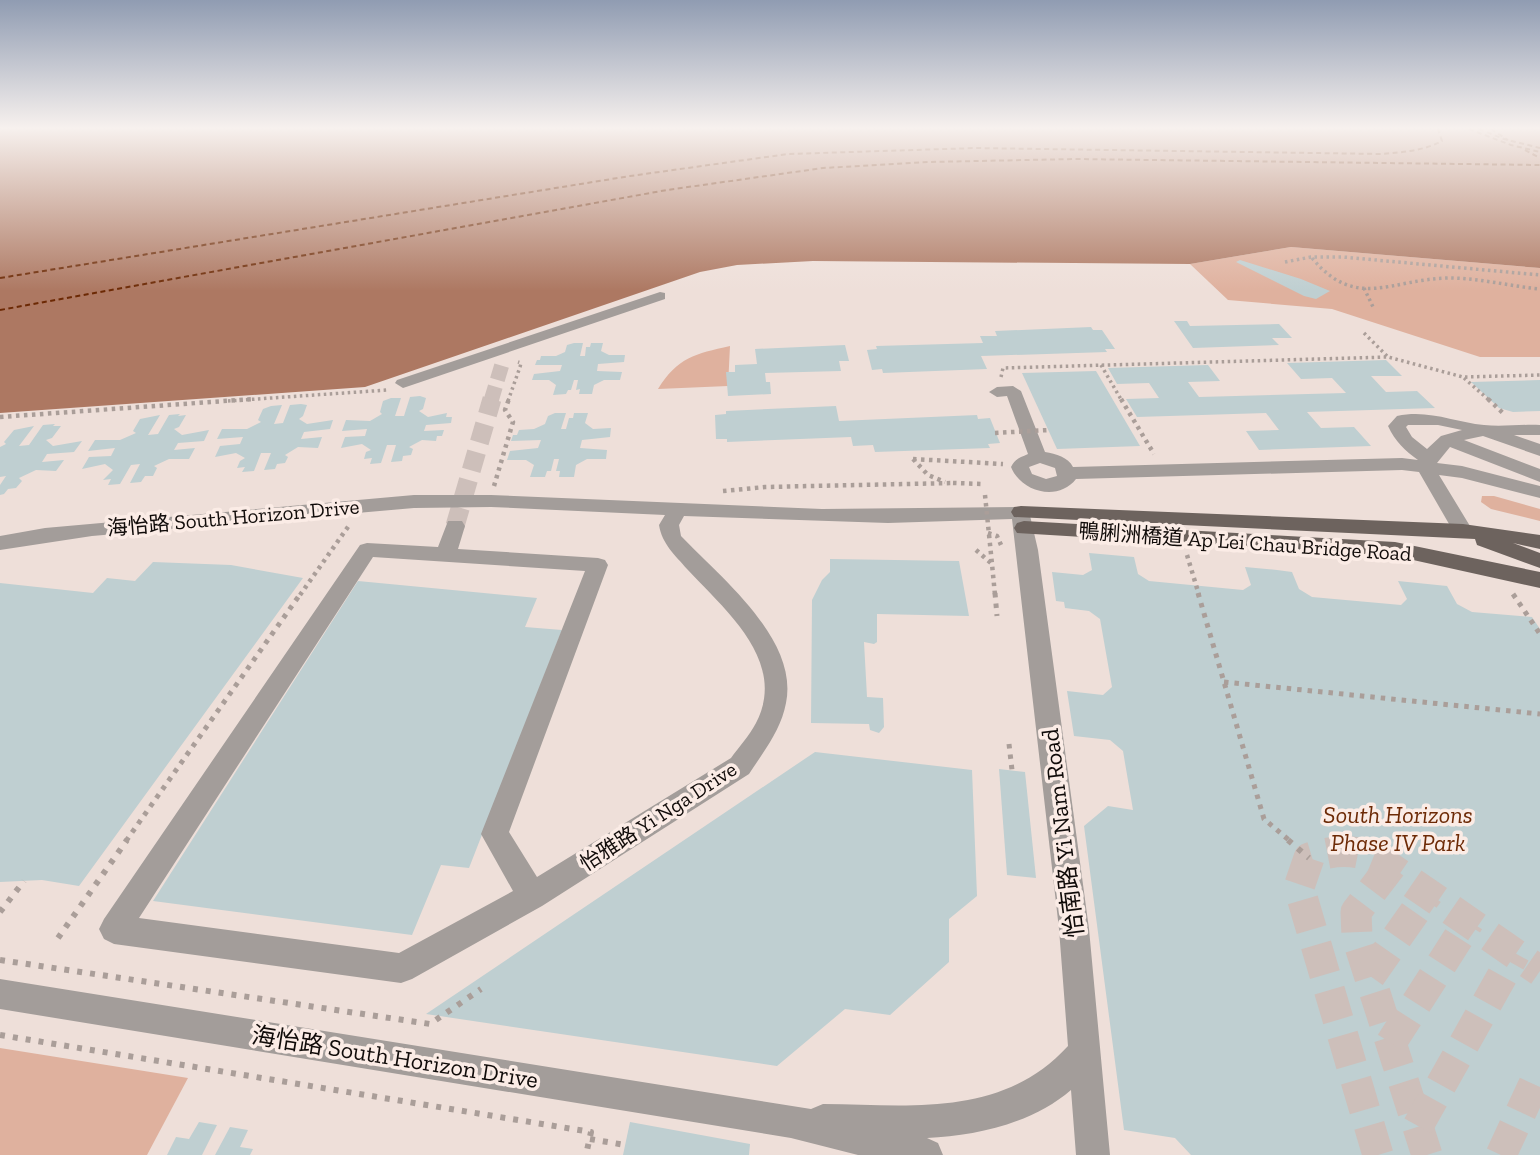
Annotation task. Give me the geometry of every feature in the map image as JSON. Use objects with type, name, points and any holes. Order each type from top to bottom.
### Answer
[{"type":"main road","name":"鴨脷洲橋道 Ap Lei Chau Bridge Road","points":[[1022,520],[1463,531],[1540,542]]},
{"type":"main road","name":"鴨脷洲橋道 Ap Lei Chau Bridge Road","points":[[1022,520],[1395,549],[1540,580]]},
{"type":"main road","points":[[1463,531],[1540,561]]},
{"type":"street","points":[[397,386],[502,359],[660,296]]},
{"type":"street","points":[[997,391],[1013,391],[1038,457]]},
{"type":"street","points":[[1463,531],[1426,463],[1409,446],[1397,426],[1403,420],[1439,421],[1488,431],[1540,450]]},
{"type":"street","points":[[1426,463],[1456,437],[1488,431],[1530,432]]},
{"type":"street","points":[[1456,437],[1540,462]]},
{"type":"street","points":[[1456,437],[1540,475]]},
{"type":"street","points":[[1038,457],[1058,461],[1068,473],[1064,482],[1044,485],[1024,477],[1020,467],[1026,460],[1038,457]]},
{"type":"street","points":[[1068,473],[1426,463],[1540,492]]},
{"type":"street","name":"海怡路 South Horizon Drive","points":[[0,543],[82,531],[417,502],[489,500],[677,511]]},
{"type":"street","name":"鴨脷洲橋道 Ap Lei Chau Bridge Road","points":[[677,511],[1022,520]]},
{"type":"street","name":"怡雅路 Yi Nga Drive","points":[[446,555],[367,550],[114,929],[401,968],[532,896],[740,766],[761,737],[769,720],[776,684],[771,655],[755,629],[671,538],[668,525],[677,511]]},
{"type":"street","name":"怡南路 Yi Nam Road","points":[[1022,520],[1072,916],[1086,1050],[1093,1155]]},
{"type":"street","points":[[454,526],[446,555],[598,565],[495,834],[532,896]]},
{"type":"street","name":"海怡路 South Horizon Drive","points":[[0,994],[790,1121]]},
{"type":"street","points":[[790,1121],[956,1121],[1013,1105],[1048,1087],[1086,1050]]},
{"type":"street","points":[[790,1121],[926,1155]]},
{"type":"path","points":[[1285,262],[1311,257],[1364,259],[1478,272],[1540,275]]},
{"type":"path","points":[[1311,257],[1322,275],[1347,286],[1386,289],[1444,278],[1540,289]]},
{"type":"path","points":[[1364,288],[1374,309]]},
{"type":"path","points":[[1364,333],[1388,357]]},
{"type":"path","points":[[997,391],[1003,368],[1101,365],[1388,357],[1463,377],[1540,375]]},
{"type":"path","points":[[492,490],[513,422],[505,410],[521,363],[502,359]]},
{"type":"path","points":[[1101,365],[1163,470]]},
{"type":"path","points":[[1463,377],[1530,432]]},
{"type":"path","points":[[0,417],[397,386]]},
{"type":"path","points":[[995,433],[1049,430]]},
{"type":"path","points":[[953,483],[928,475],[912,459],[1020,467]]},
{"type":"path","points":[[717,492],[765,487],[984,484]]},
{"type":"path","points":[[985,495],[997,616]]},
{"type":"path","points":[[58,938],[351,524]]},
{"type":"path","points":[[985,533],[997,536],[1002,549]]},
{"type":"path","points":[[1185,547],[1264,819],[1309,859]]},
{"type":"path","points":[[976,550],[992,564]]},
{"type":"path","points":[[1507,584],[1540,634]]},
{"type":"path","points":[[1224,682],[1540,714]]},
{"type":"path","points":[[1009,744],[1012,770]]},
{"type":"path","points":[[0,912],[24,881]]},
{"type":"path","points":[[0,960],[430,1024],[481,989]]},
{"type":"path","points":[[0,1035],[591,1132],[586,1155]]},
{"type":"path","points":[[590,1139],[625,1145]]},
{"type":"shaded area","points":[[0,183],[1540,183],[1540,268],[1291,247],[1190,264],[813,261],[737,265],[700,272],[365,387],[0,413]]},
{"type":"shaded area","points":[[1291,247],[1540,268],[1540,357],[1480,357],[1332,309],[1228,300],[1190,264]]},
{"type":"shaded area","points":[[730,346],[728,386],[658,389],[665,378],[688,358]]},
{"type":"shaded area","points":[[1482,496],[1494,496],[1540,509],[1540,521],[1491,509],[1481,502]]},
{"type":"shaded area","points":[[0,1048],[188,1078],[147,1155],[0,1155]]},
{"type":"building","points":[[1240,260],[1330,291],[1316,299],[1304,296],[1236,262]]},
{"type":"building","points":[[1174,321],[1187,321],[1190,326],[1279,324],[1292,338],[1272,338],[1279,345],[1193,348]]},
{"type":"building","points":[[1091,327],[1093,330],[1102,330],[1115,349],[1105,349],[1107,352],[981,356],[987,369],[883,373],[882,369],[872,370],[867,350],[877,349],[876,346],[983,343],[980,336],[997,336],[995,331]]},
{"type":"building","points":[[583,343],[580,356],[585,356],[586,347],[590,347],[591,343],[603,343],[601,351],[609,355],[625,355],[624,362],[598,364],[597,371],[622,372],[620,380],[604,380],[594,385],[592,394],[579,394],[580,389],[576,390],[578,380],[574,380],[571,390],[566,394],[553,395],[556,385],[549,380],[532,380],[534,374],[560,371],[562,365],[535,365],[541,356],[556,356],[565,352],[567,345]]},
{"type":"building","points":[[845,345],[849,361],[839,361],[841,371],[765,373],[766,382],[770,382],[771,394],[728,396],[726,372],[735,372],[735,365],[757,364],[755,349]]},
{"type":"building","points":[[1386,360],[1402,376],[1371,376],[1386,392],[1417,391],[1435,408],[1307,412],[1321,428],[1354,427],[1371,446],[1259,450],[1246,431],[1279,430],[1266,413],[1137,417],[1126,399],[1159,398],[1149,383],[1117,384],[1108,368],[1208,365],[1220,381],[1188,382],[1199,397],[1346,393],[1332,378],[1301,379],[1287,363]]},
{"type":"building","points":[[1096,371],[1140,446],[1057,449],[1022,373]]},
{"type":"building","points":[[1540,380],[1540,411],[1513,412],[1499,408],[1471,382]]},
{"type":"building","points":[[410,397],[426,398],[423,409],[419,411],[428,417],[447,413],[446,417],[452,417],[451,423],[426,425],[424,431],[444,430],[442,436],[437,436],[436,441],[422,440],[409,447],[413,449],[411,455],[403,456],[402,461],[391,462],[396,445],[387,445],[381,463],[370,464],[372,458],[364,459],[366,452],[371,450],[362,444],[341,448],[345,437],[365,436],[367,429],[342,431],[346,420],[370,421],[382,414],[380,412],[383,401],[391,398],[401,398],[395,416],[404,416]]},
{"type":"building","points":[[282,405],[274,424],[283,423],[290,405],[307,405],[299,419],[307,424],[333,420],[330,429],[304,432],[301,439],[322,437],[318,448],[298,447],[285,455],[288,457],[285,463],[277,464],[275,469],[264,470],[271,453],[261,453],[254,471],[242,472],[245,467],[237,468],[245,458],[236,453],[215,457],[220,446],[240,444],[243,437],[217,439],[222,429],[247,429],[261,422],[258,420],[263,409],[271,406]]},
{"type":"building","points":[[836,406],[839,421],[977,415],[978,419],[990,418],[1000,443],[988,444],[990,448],[875,452],[873,445],[853,446],[851,437],[727,442],[727,439],[716,439],[715,415],[726,414],[726,411]]},
{"type":"building","points":[[566,413],[561,429],[566,429],[569,418],[573,418],[574,413],[588,413],[585,423],[593,429],[611,428],[610,437],[582,440],[580,448],[607,450],[606,459],[587,459],[576,465],[574,477],[559,477],[560,471],[556,471],[559,459],[554,459],[551,471],[547,471],[545,477],[530,477],[534,465],[526,460],[507,460],[510,451],[538,448],[541,440],[511,441],[513,435],[517,435],[519,430],[534,429],[545,424],[548,416]]},
{"type":"building","points":[[180,414],[178,416],[186,415],[179,427],[174,429],[182,435],[209,430],[204,441],[178,443],[174,450],[195,448],[189,459],[169,459],[154,466],[157,468],[153,476],[145,476],[141,482],[130,483],[140,464],[131,465],[120,484],[108,485],[111,479],[103,480],[113,470],[105,464],[82,469],[89,457],[111,456],[115,448],[88,451],[95,440],[120,440],[136,433],[133,431],[140,419],[160,415],[148,435],[158,434],[169,415]]},
{"type":"building","points":[[55,424],[53,426],[61,426],[52,438],[46,440],[53,446],[82,441],[74,452],[47,454],[42,462],[64,460],[56,471],[36,470],[19,478],[22,481],[16,488],[8,489],[0,495],[0,485],[6,476],[0,477],[0,447],[6,444],[4,442],[14,430],[34,426],[19,446],[29,445],[43,425]]},
{"type":"building","points":[[1089,553],[1134,557],[1138,574],[1149,581],[1243,590],[1251,585],[1245,567],[1277,570],[1292,572],[1299,589],[1312,597],[1401,605],[1407,599],[1398,581],[1447,586],[1457,604],[1472,612],[1532,617],[1540,629],[1540,1155],[1191,1155],[1175,1138],[1124,1130],[1084,826],[1108,806],[1133,810],[1123,751],[1110,740],[1074,736],[1067,691],[1103,695],[1112,687],[1100,619],[1089,611],[1065,608],[1064,602],[1056,601],[1052,572],[1083,575],[1092,570]]},
{"type":"building","points":[[830,559],[959,561],[969,616],[877,614],[877,642],[864,642],[867,697],[883,698],[884,727],[879,733],[870,730],[869,724],[811,723],[812,600],[822,580],[830,572]]},
{"type":"building","points":[[153,562],[231,565],[303,578],[79,886],[42,880],[0,882],[0,583],[93,593],[107,578],[135,581]]},
{"type":"building","points":[[358,581],[537,598],[525,627],[562,630],[469,868],[441,865],[412,935],[153,901]]},
{"type":"building","points":[[815,752],[972,770],[977,896],[949,919],[949,962],[890,1015],[845,1009],[777,1066],[426,1014]]},
{"type":"building","points":[[999,769],[1025,772],[1036,878],[1007,875]]},
{"type":"building","points":[[199,1122],[217,1125],[202,1155],[167,1155],[176,1137],[189,1139]]},
{"type":"building","points":[[630,1122],[750,1144],[749,1155],[623,1155]]},
{"type":"building","points":[[230,1127],[248,1130],[240,1147],[253,1149],[250,1155],[215,1155]]},
{"type":"ferry route","points":[[0,278],[587,183]]},
{"type":"ferry route","points":[[0,310],[717,183]]},
{"type":"tunnel","points":[[491,401],[503,361]]},
{"type":"tunnel","points":[[455,526],[492,399]]},
{"type":"tunnel","points":[[1378,1155],[1299,887],[1309,858],[1327,853],[1361,853],[1390,867]]},
{"type":"tunnel","points":[[1390,867],[1428,894]]},
{"type":"tunnel","points":[[1390,867],[1356,912],[1357,937],[1391,1043]]},
{"type":"tunnel","points":[[1370,976],[1428,894]]},
{"type":"tunnel","points":[[1428,894],[1469,922]]},
{"type":"tunnel","points":[[1391,1043],[1469,922]]},
{"type":"tunnel","points":[[1469,922],[1515,954]]},
{"type":"tunnel","points":[[1418,1126],[1515,954]]},
{"type":"tunnel","points":[[1515,954],[1540,971]]},
{"type":"tunnel","points":[[1391,1043],[1427,1155]]},
{"type":"tunnel","points":[[1501,1155],[1540,1071]]},
{"type":"park label","name":"South Horizons Phase IV Park","points":[[1398,828]]}]
